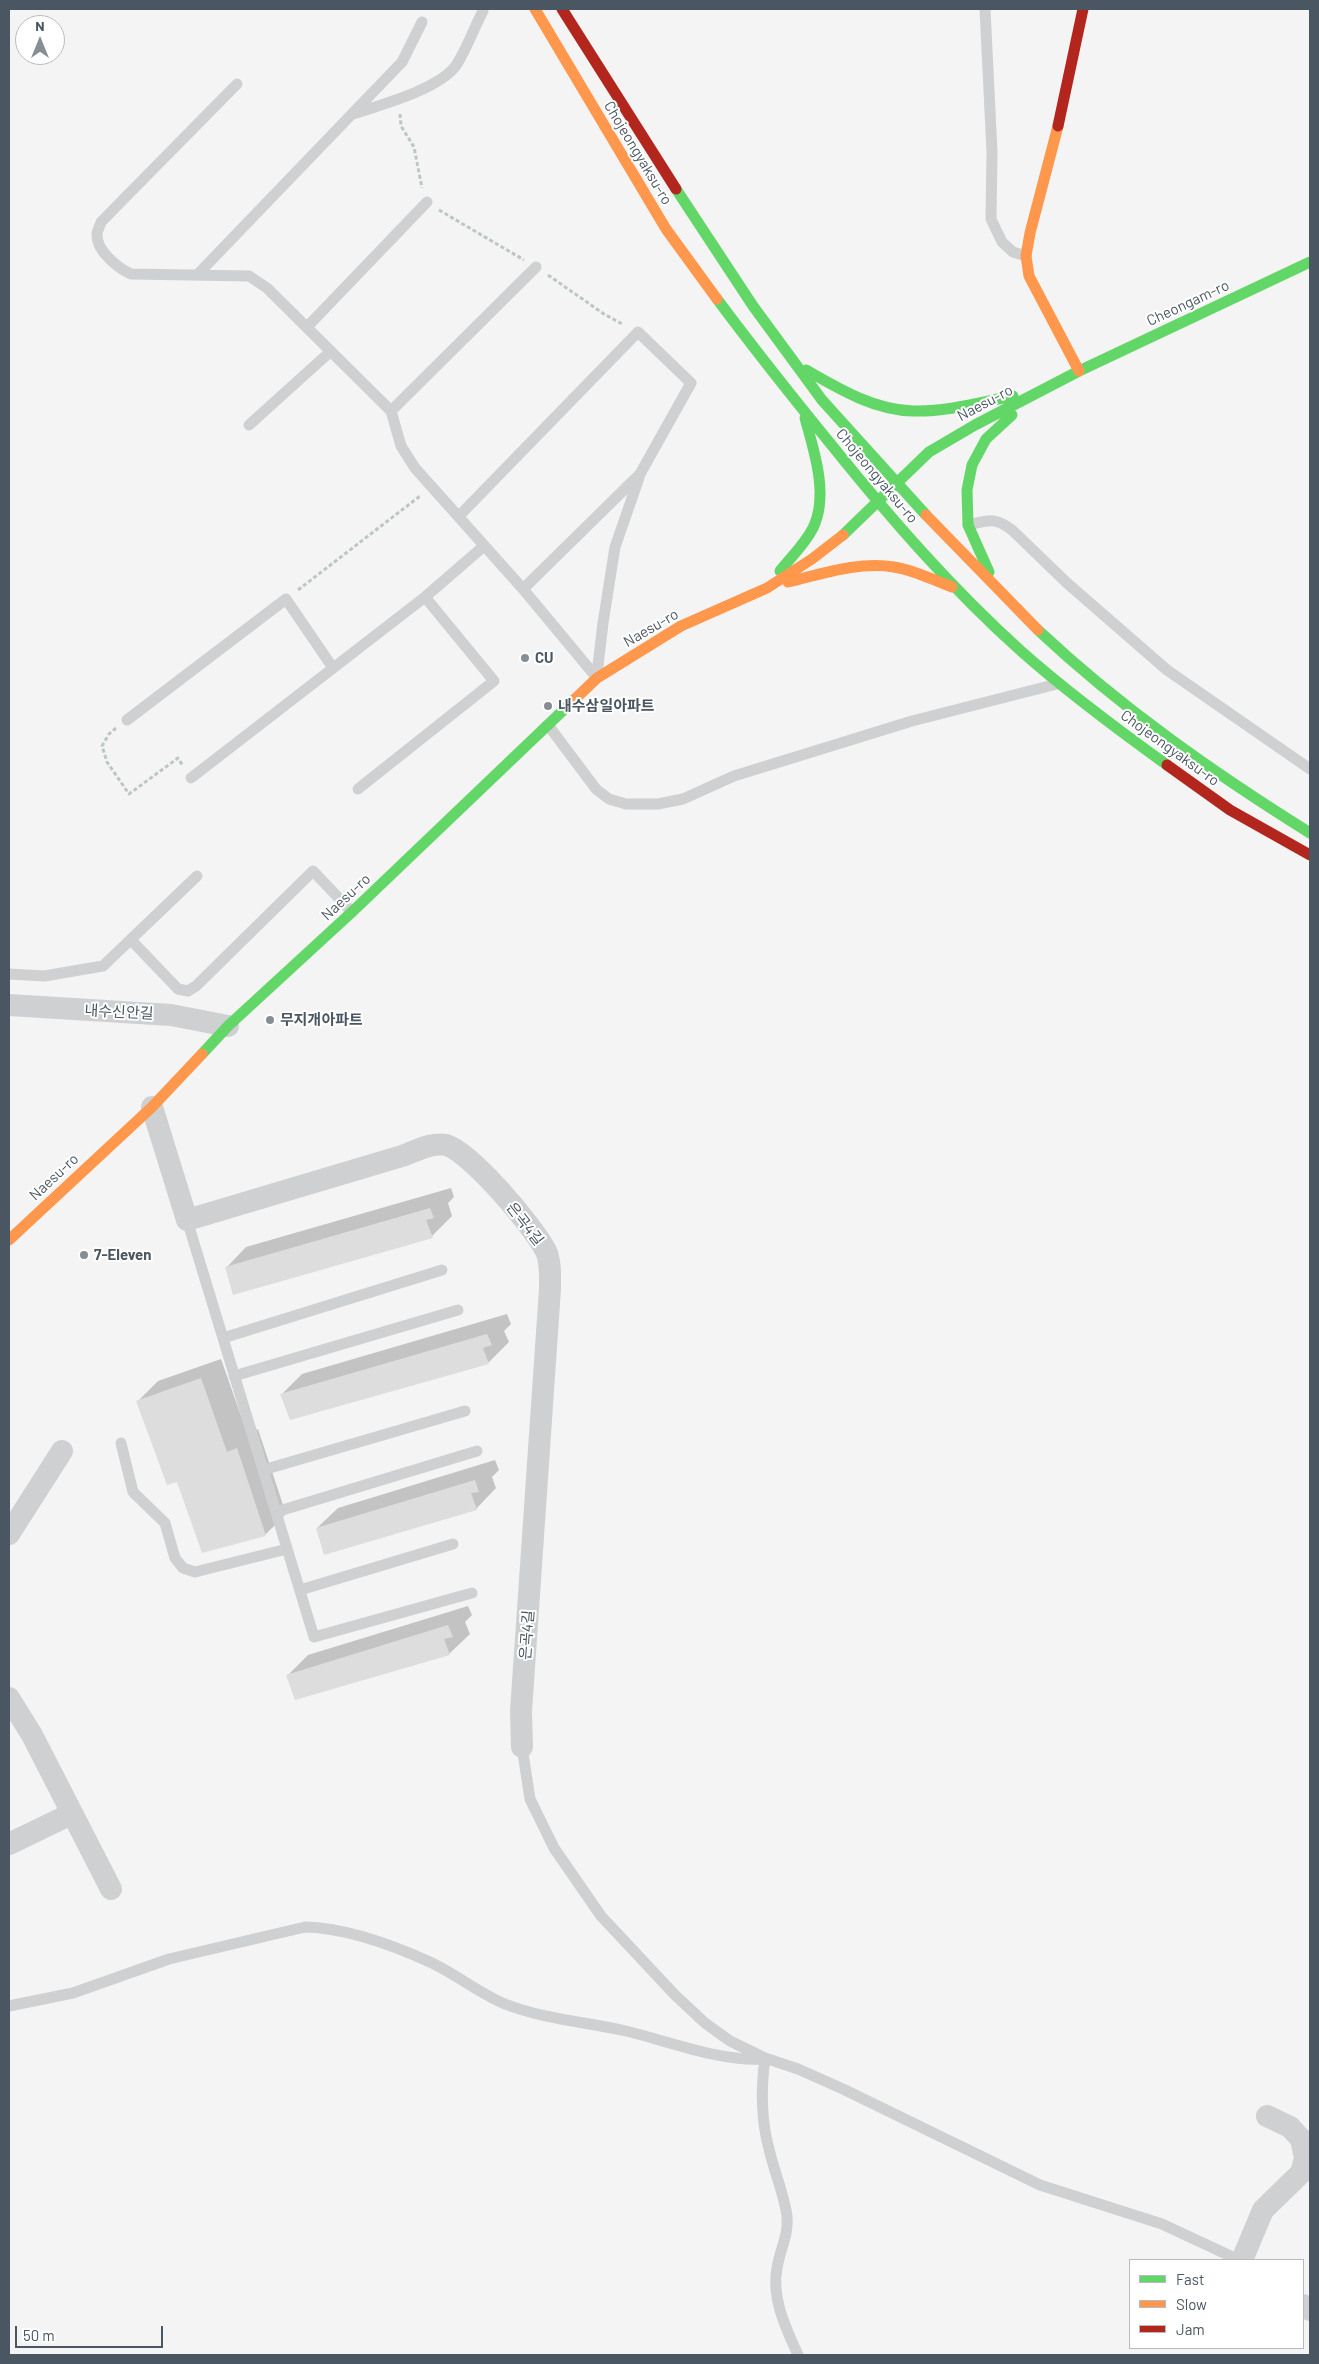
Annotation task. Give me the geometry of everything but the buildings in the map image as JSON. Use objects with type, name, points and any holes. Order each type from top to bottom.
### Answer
[{"type":"main road","name":"Chojeongyaksu-ro","points":[[535,9],[666,229],[749,344],[877,501],[958,590],[1021,651],[1107,722],[1230,810],[1310,855]]},
{"type":"main road","name":"Chojeongyaksu-ro","points":[[562,9],[719,254],[795,363],[822,400],[896,483],[997,590],[1072,660],[1165,734],[1233,784],[1310,833]]},
{"type":"main road","points":[[1080,371],[1029,276],[1026,256],[1030,233],[1066,97],[1083,9]]},
{"type":"main road","name":"Cheongam-ro","points":[[1080,371],[1310,262]]},
{"type":"main road","points":[[795,363],[842,391],[881,406],[913,411],[1036,393]]},
{"type":"main road","name":"Naesu-ro","points":[[9,1240],[152,1107],[228,1026],[352,912],[597,678],[681,626],[767,588],[812,559],[834,542],[930,452],[974,425],[1080,371]]},
{"type":"main road","points":[[997,590],[968,525],[967,490],[972,465],[986,439],[1036,393]]},
{"type":"main road","points":[[767,588],[814,527],[820,501],[818,471],[802,409]]},
{"type":"main road","points":[[767,588],[847,568],[887,566],[913,572],[958,590]]},
{"type":"street","name":"내수신안길","points":[[9,1005],[171,1015],[228,1026]]},
{"type":"street","points":[[152,1107],[187,1220]]},
{"type":"street","name":"은곡4길","points":[[187,1220],[402,1156],[429,1146],[445,1145],[459,1150],[479,1168],[539,1239],[547,1253],[550,1289],[521,1711],[522,1747]]},
{"type":"street","points":[[9,1534],[62,1451]]},
{"type":"street","points":[[9,1698],[32,1735],[111,1889]]},
{"type":"street","points":[[9,1844],[71,1814]]},
{"type":"street","points":[[1240,2259],[1264,2210],[1301,2173],[1305,2158],[1301,2139],[1290,2127],[1267,2116]]},
{"type":"lane","points":[[985,9],[992,152],[991,219],[1002,242],[1013,252],[1026,256]]},
{"type":"lane","points":[[351,114],[398,100],[435,83],[456,66],[483,11]]},
{"type":"lane","points":[[198,274],[402,62],[422,22]]},
{"type":"lane","points":[[237,84],[101,222],[97,235],[100,248],[121,270],[131,274],[248,276],[267,288],[391,411],[401,446],[415,468],[524,589],[597,678]]},
{"type":"lane","points":[[306,327],[427,202]]},
{"type":"lane","points":[[391,411],[536,267]]},
{"type":"lane","points":[[459,516],[638,332],[691,382],[640,474],[616,547],[603,623],[597,678]]},
{"type":"lane","points":[[248,426],[331,351]]},
{"type":"lane","points":[[524,589],[640,474]]},
{"type":"lane","points":[[968,525],[986,520],[999,520],[1111,623],[1168,670],[1310,768]]},
{"type":"lane","points":[[191,778],[425,597],[484,546]]},
{"type":"lane","points":[[358,789],[494,681],[425,597]]},
{"type":"lane","points":[[127,720],[286,599],[333,668]]},
{"type":"lane","points":[[547,724],[596,789],[609,799],[626,804],[658,804],[691,796],[734,776],[903,724],[1060,683]]},
{"type":"lane","points":[[132,940],[178,989],[188,991],[196,986],[313,872],[352,912]]},
{"type":"lane","points":[[9,974],[44,976],[103,966],[197,876]]},
{"type":"lane","points":[[187,1220],[314,1637],[472,1593]]},
{"type":"lane","points":[[223,1338],[442,1270]]},
{"type":"lane","points":[[234,1376],[458,1310]]},
{"type":"lane","points":[[263,1470],[466,1411]]},
{"type":"lane","points":[[121,1443],[133,1492],[165,1523],[175,1558],[183,1568],[195,1572],[287,1549]]},
{"type":"lane","points":[[276,1512],[477,1451]]},
{"type":"lane","points":[[300,1590],[453,1544]]},
{"type":"lane","points":[[522,1747],[530,1799],[540,1823],[554,1848],[601,1916],[675,1995],[705,2023],[730,2041],[765,2058],[798,2069],[843,2089],[1040,2185],[1162,2224],[1238,2259]]},
{"type":"lane","points":[[9,2006],[73,1993],[169,1959],[305,1927],[327,1928],[384,1944],[432,1963],[503,2003],[526,2011],[626,2031],[743,2060],[765,2058]]},
{"type":"lane","points":[[765,2058],[761,2084],[768,2146],[787,2215],[787,2237],[777,2268],[777,2292],[780,2312],[798,2355]]},
{"type":"path","points":[[398,100],[401,126],[414,147],[421,184],[427,202],[536,267],[604,314],[638,332]]},
{"type":"path","points":[[286,599],[433,487]]},
{"type":"path","points":[[127,720],[109,734],[102,746],[107,762],[129,794],[178,758],[191,778]]},
{"type":"traffic: fast","points":[[676,189],[753,306],[822,400],[926,515]]},
{"type":"traffic: fast","points":[[843,535],[929,452],[975,425],[1079,371],[1310,262]]},
{"type":"traffic: fast","points":[[717,299],[856,475],[900,528],[947,579],[1038,666],[1167,765]]},
{"type":"traffic: fast","points":[[806,370],[857,397],[871,403],[899,410],[938,410],[1013,396]]},
{"type":"traffic: fast","points":[[989,572],[968,525],[967,490],[972,465],[986,439],[1012,415]]},
{"type":"traffic: fast","points":[[780,571],[806,540],[818,515],[820,487],[816,459],[805,418]]},
{"type":"traffic: fast","points":[[1038,630],[1135,713],[1204,763],[1310,833]]},
{"type":"traffic: fast","points":[[202,1054],[228,1026],[352,912],[575,699]]},
{"type":"traffic: slow","points":[[535,9],[666,229],[717,299]]},
{"type":"traffic: slow","points":[[1058,126],[1030,233],[1026,256],[1029,276],[1079,371]]},
{"type":"traffic: slow","points":[[926,515],[1038,630]]},
{"type":"traffic: slow","points":[[575,699],[597,678],[681,626],[767,588],[812,559],[843,535]]},
{"type":"traffic: slow","points":[[788,582],[841,569],[881,566],[909,570],[952,587]]},
{"type":"traffic: slow","points":[[9,1240],[152,1107],[202,1054]]},
{"type":"traffic: jam","points":[[562,9],[676,189]]},
{"type":"traffic: jam","points":[[1058,126],[1083,9]]},
{"type":"traffic: jam","points":[[1167,765],[1230,810],[1310,855]]},
{"type":"place","name":"CU","points":[[525,658]]},
{"type":"place","name":"내수삼일아파트","points":[[548,706]]},
{"type":"place","name":"무지개아파트","points":[[270,1020]]},
{"type":"place","name":"7-Eleven","points":[[84,1255]]}]
